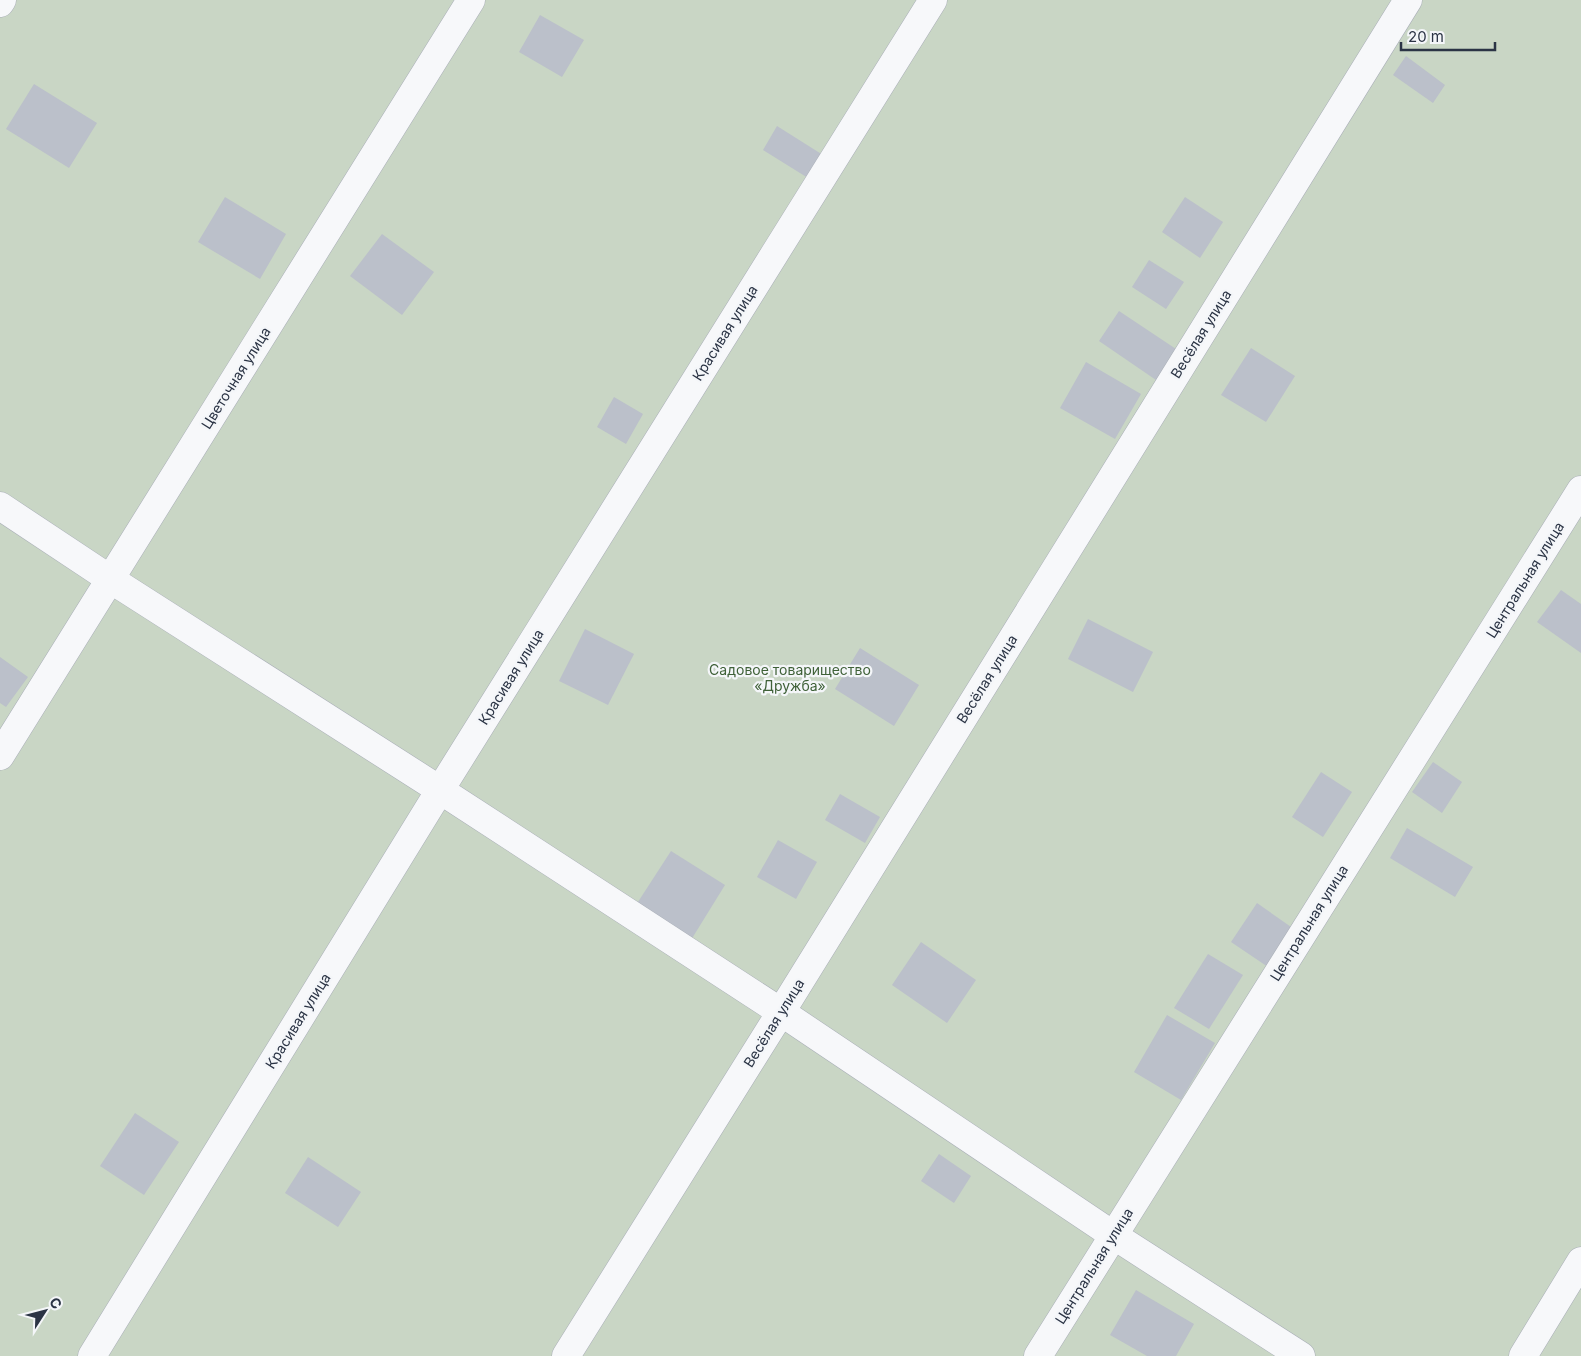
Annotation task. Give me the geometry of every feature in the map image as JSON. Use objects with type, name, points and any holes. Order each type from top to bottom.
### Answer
[{"type":"street","name":"Цветочная улица","points":[[0,756],[471,0]]},
{"type":"street","name":"Красивая улица","points":[[92,1356],[440,790],[933,0]]},
{"type":"street","name":"Весёлая улица","points":[[566,1356],[1408,0]]},
{"type":"street","name":"Центральная улица","points":[[1038,1356],[1581,490]]},
{"type":"street","points":[[0,506],[781,1012],[1113,1236],[1301,1356]]},
{"type":"street","points":[[1523,1356],[1581,1261]]},
{"type":"green space","name":"Садовое товарищество «Дружба»","points":[[0,0],[1581,0],[1581,1356],[0,1356]]},
{"type":"building","points":[[540,15],[584,40],[562,77],[519,52]]},
{"type":"building","points":[[1406,56],[1445,85],[1433,103],[1393,75]]},
{"type":"building","points":[[34,84],[97,123],[69,168],[6,129]]},
{"type":"building","points":[[777,126],[823,155],[808,178],[763,150]]},
{"type":"building","points":[[225,197],[286,234],[260,279],[198,242]]},
{"type":"building","points":[[1185,197],[1223,222],[1200,258],[1162,232]]},
{"type":"building","points":[[382,234],[434,272],[402,315],[350,276]]},
{"type":"building","points":[[1149,260],[1184,282],[1166,309],[1132,287]]},
{"type":"building","points":[[1119,311],[1176,349],[1156,380],[1099,341]]},
{"type":"building","points":[[1251,348],[1295,376],[1266,422],[1221,395]]},
{"type":"building","points":[[1086,362],[1141,394],[1115,439],[1060,408]]},
{"type":"building","points":[[614,397],[643,414],[626,444],[597,427]]},
{"type":"building","points":[[1561,590],[1581,604],[1581,653],[1537,622]]},
{"type":"building","points":[[1088,619],[1153,652],[1133,692],[1068,659]]},
{"type":"building","points":[[585,629],[634,654],[608,705],[559,681]]},
{"type":"building","points":[[860,648],[919,685],[894,726],[835,689]]},
{"type":"building","points":[[0,657],[28,677],[6,707],[0,703]]},
{"type":"building","points":[[1433,762],[1462,782],[1442,813],[1412,792]]},
{"type":"building","points":[[1321,772],[1352,792],[1323,837],[1292,817]]},
{"type":"building","points":[[840,794],[880,817],[865,843],[825,820]]},
{"type":"building","points":[[1407,828],[1473,867],[1455,897],[1390,858]]},
{"type":"building","points":[[778,840],[817,862],[796,899],[757,877]]},
{"type":"building","points":[[671,851],[725,885],[691,940],[636,905]]},
{"type":"building","points":[[1257,903],[1294,929],[1268,967],[1231,942]]},
{"type":"building","points":[[921,942],[976,980],[947,1023],[892,985]]},
{"type":"building","points":[[1208,954],[1243,975],[1209,1029],[1174,1008]]},
{"type":"building","points":[[1167,1015],[1215,1043],[1181,1100],[1134,1072]]},
{"type":"building","points":[[135,1113],[179,1142],[144,1195],[100,1166]]},
{"type":"building","points":[[939,1154],[971,1176],[954,1203],[921,1181]]},
{"type":"building","points":[[308,1157],[361,1192],[338,1227],[285,1193]]},
{"type":"building","points":[[1136,1290],[1194,1324],[1176,1356],[1147,1356],[1110,1335]]}]
